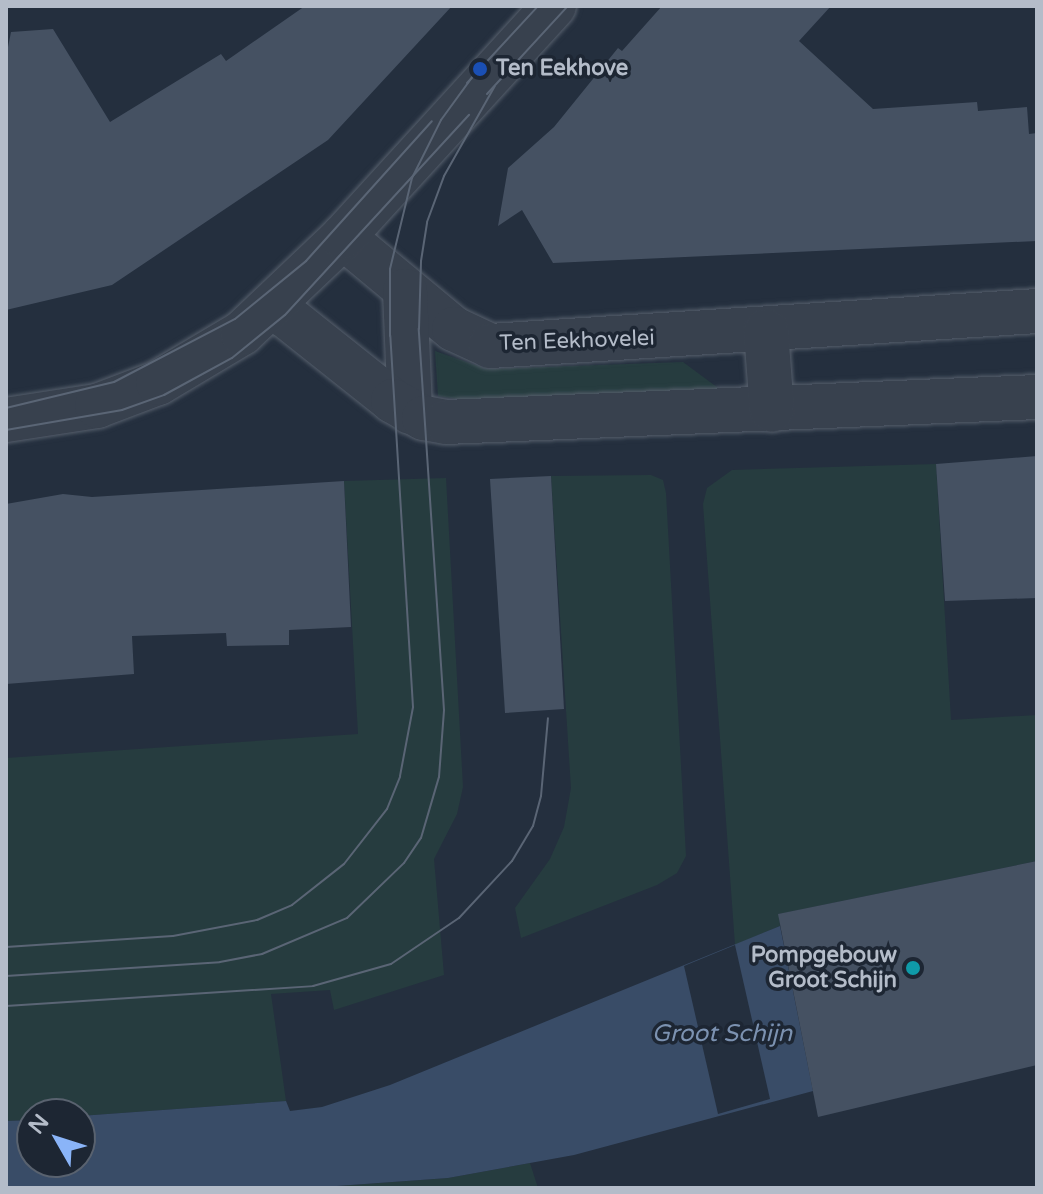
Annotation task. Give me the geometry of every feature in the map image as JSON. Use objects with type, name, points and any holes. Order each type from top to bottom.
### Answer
[{"type":"street","points":[[6,420],[97,406],[158,383],[216,351],[271,310],[343,237],[554,6]]},
{"type":"street","name":"Ten Eekhovelei","points":[[343,237],[454,329],[490,346],[766,331],[1037,311]]},
{"type":"street","points":[[405,291],[410,412]]},
{"type":"street","points":[[271,310],[285,315],[410,412],[462,423],[1037,397]]},
{"type":"street","points":[[766,331],[772,410]]},
{"type":"green space","points":[[435,351],[487,369],[683,362],[729,396],[470,401],[438,396]]},
{"type":"green space","points":[[936,464],[951,720],[1037,715],[1037,861],[779,914],[780,926],[735,945],[703,504],[707,488],[732,470]]},
{"type":"green space","points":[[651,475],[663,480],[666,493],[686,856],[677,873],[657,885],[521,938],[515,908],[550,859],[564,827],[571,788],[551,476]]},
{"type":"green space","points":[[446,478],[463,787],[457,814],[434,859],[444,975],[334,1010],[330,990],[271,994],[286,1101],[96,1115],[96,1098],[16,1098],[16,1121],[6,1121],[6,758],[358,734],[344,481]]},
{"type":"green space","points":[[530,1163],[538,1188],[309,1188],[448,1178]]},
{"type":"water","name":"Groot Schijn","points":[[780,926],[813,1091],[574,1155],[448,1178],[309,1188],[6,1188],[6,1121],[16,1121],[16,1178],[96,1178],[96,1115],[286,1101],[290,1111],[322,1107],[390,1085]]},
{"type":"pier","points":[[735,945],[770,1099],[718,1114],[684,966]]},
{"type":"building","points":[[305,6],[452,6],[328,140],[112,285],[6,310],[6,57],[11,32],[53,29],[110,122],[221,54],[226,61]]},
{"type":"building","points":[[662,6],[831,6],[799,41],[873,109],[977,102],[978,111],[1027,107],[1029,134],[1037,133],[1037,241],[553,263],[522,210],[498,226],[508,168],[554,127],[618,48],[622,51]]},
{"type":"building","points":[[1037,456],[1037,598],[945,601],[936,464]]},
{"type":"building","points":[[551,476],[564,709],[505,713],[490,479]]},
{"type":"building","points":[[344,481],[351,627],[289,630],[289,645],[227,646],[226,633],[132,636],[134,674],[6,684],[6,504],[63,494],[92,497]]},
{"type":"building","name":"Pompgebouw Groot Schijn","points":[[1037,861],[1037,1065],[818,1117],[778,914]]},
{"type":"tram line","points":[[467,83],[538,6]]},
{"type":"tram line","points":[[487,94],[568,6]]},
{"type":"tram line","points":[[6,947],[173,936],[257,920],[292,905],[344,864],[387,809],[400,776],[413,707],[390,336],[390,269],[412,178],[441,120],[473,76]]},
{"type":"tram line","points":[[6,976],[220,962],[262,954],[347,918],[404,863],[421,838],[439,777],[444,710],[419,329],[421,261],[427,222],[444,176],[495,86]]},
{"type":"tram line","points":[[6,430],[122,410],[164,395],[232,358],[285,315],[469,115]]},
{"type":"tram line","points":[[6,408],[114,382],[235,319],[306,261],[432,121]]},
{"type":"tram line","points":[[6,1006],[313,986],[391,964],[459,918],[512,861],[533,826],[541,796],[548,718]]},
{"type":"place","name":"Ten Eekhove","points":[[480,69]]},
{"type":"place","name":"Pompgebouw Groot Schijn","points":[[913,968]]}]
